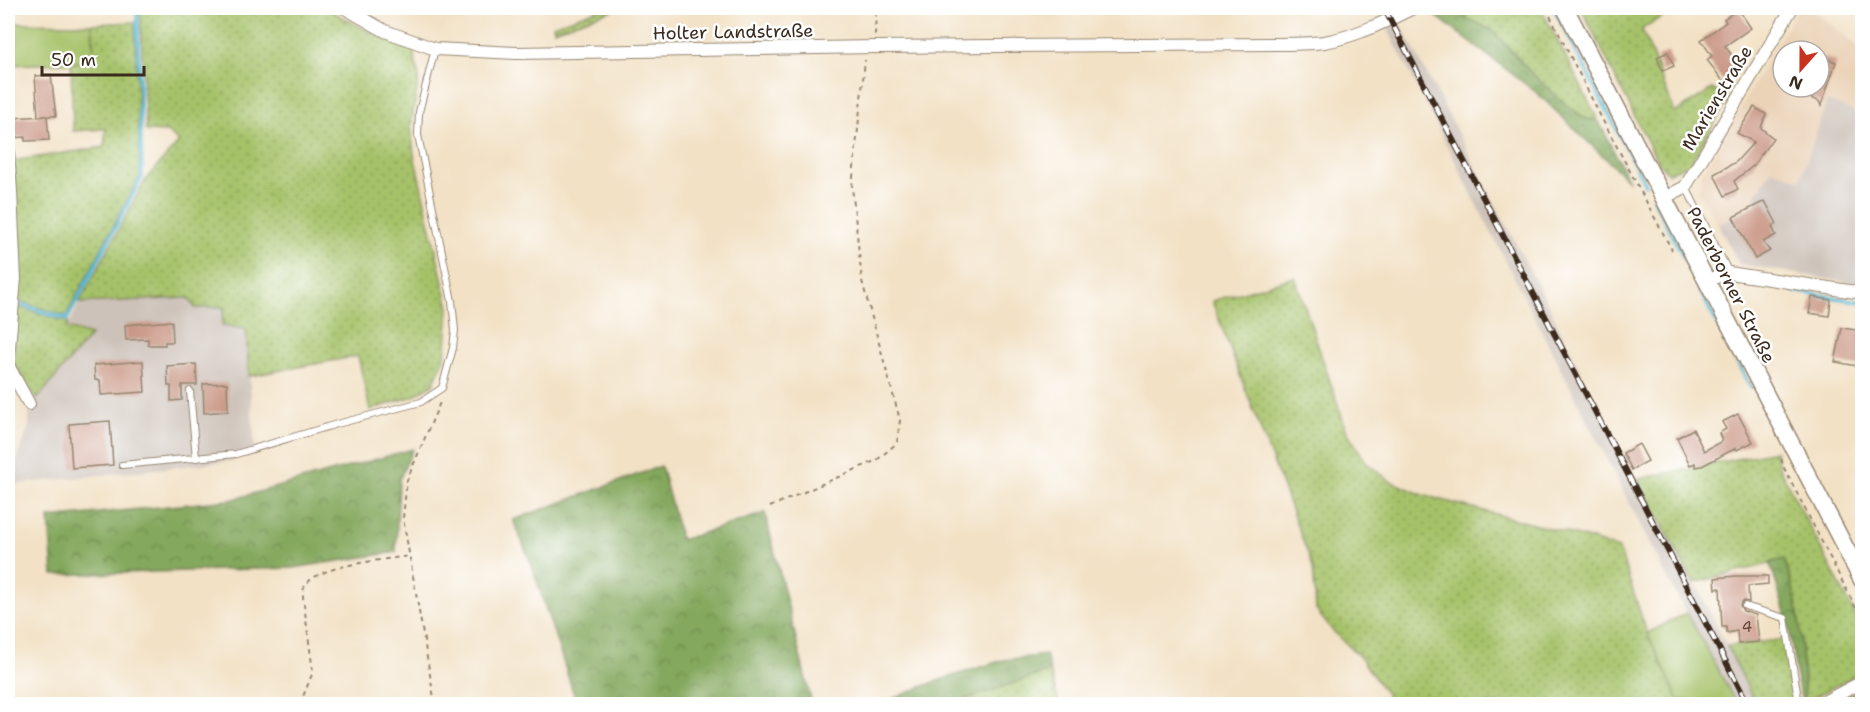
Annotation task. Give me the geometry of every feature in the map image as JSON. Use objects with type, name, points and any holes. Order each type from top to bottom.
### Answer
[{"type":"main road","name":"Paderborner Straße","points":[[1565,8],[1863,580]]},
{"type":"street","name":"Holter Landstraße","points":[[345,8],[385,31],[435,49],[516,53],[1324,42],[1359,31],[1413,8]]},
{"type":"street","name":"Marienstraße","points":[[1685,187],[1792,8]]},
{"type":"street","points":[[8,152],[15,279],[8,359]]},
{"type":"street","points":[[1664,198],[1685,187]]},
{"type":"street","points":[[1707,280],[1729,273],[1863,293]]},
{"type":"street","points":[[8,365],[29,404]]},
{"type":"street","points":[[1820,705],[1863,682]]},
{"type":"lane","points":[[122,465],[236,454],[421,402],[442,388],[453,348],[455,330],[452,301],[418,135],[419,112],[435,49]]},
{"type":"lane","points":[[1685,187],[1729,273]]},
{"type":"lane","points":[[190,391],[196,458]]},
{"type":"lane","points":[[1745,606],[1785,618],[1799,705]]},
{"type":"path","points":[[770,507],[877,460],[897,443],[900,420],[862,281],[852,188],[876,8]]},
{"type":"path","points":[[1546,8],[1606,127],[1674,253]]},
{"type":"path","points":[[435,705],[404,518],[407,480],[441,404],[442,388]]},
{"type":"path","points":[[1779,451],[1784,468],[1863,620]]},
{"type":"path","points":[[300,705],[314,672],[303,597],[304,586],[314,577],[341,566],[409,556]]},
{"type":"shaded area","points":[[1798,8],[1810,8],[1862,49],[1862,114],[1827,102],[1800,180],[1717,224],[1698,191],[1702,174],[1771,55],[1771,99],[1831,99],[1831,39],[1780,39]]},
{"type":"shaded area","points":[[1399,21],[1550,308],[1619,451],[1638,479],[1685,564],[1756,704],[1737,704],[1669,581],[1387,28]]},
{"type":"shaded area","points":[[1827,101],[1862,114],[1862,285],[1739,264],[1718,224],[1756,204],[1757,193],[1772,169],[1800,180]]},
{"type":"shaded area","points":[[189,298],[195,308],[224,307],[246,329],[255,453],[230,461],[8,485],[29,426],[29,404],[37,399],[91,335],[67,327],[79,303]]},
{"type":"green space","points":[[140,8],[326,8],[368,31],[413,50],[419,77],[411,126],[414,155],[449,308],[445,358],[433,384],[414,396],[370,410],[358,356],[249,376],[246,329],[222,325],[224,307],[195,308],[189,298],[79,303],[146,179],[179,142],[167,132],[146,131]]},
{"type":"green space","points":[[603,8],[618,8],[554,30],[553,25]]},
{"type":"green space","points":[[1458,8],[1541,8],[1598,120],[1587,119],[1566,105],[1530,72],[1492,30],[1466,18]]},
{"type":"green space","points":[[1458,8],[1466,18],[1492,30],[1530,72],[1566,105],[1586,119],[1598,120],[1629,181],[1537,93],[1427,9]]},
{"type":"green space","points":[[1581,8],[1676,8],[1642,29],[1675,113],[1712,89],[1729,99],[1690,164],[1668,173],[1656,159]]},
{"type":"green space","points":[[135,22],[140,176],[66,316],[18,301],[12,161],[104,147],[106,129],[73,131],[71,63],[94,60],[92,24]]},
{"type":"green space","points":[[8,23],[92,24],[94,60],[8,65]]},
{"type":"green space","points":[[1295,277],[1347,432],[1367,463],[1390,481],[1423,495],[1583,537],[1619,549],[1647,633],[1679,700],[1737,704],[1376,704],[1388,697],[1360,657],[1331,629],[1316,610],[1313,567],[1212,301]]},
{"type":"green space","points":[[18,307],[68,322],[67,328],[91,335],[37,399],[13,363]]},
{"type":"green space","points":[[413,449],[399,480],[396,552],[293,568],[53,575],[49,518],[230,500]]},
{"type":"green space","points":[[1776,451],[1779,467],[1862,628],[1862,672],[1805,702],[1798,612],[1784,560],[1694,583],[1638,479]]},
{"type":"green space","points":[[661,466],[681,540],[765,513],[812,704],[577,704],[531,563],[513,520]]},
{"type":"green space","points":[[1784,559],[1798,611],[1805,702],[1803,703],[1788,622],[1770,563]]},
{"type":"green space","points":[[1687,613],[1736,703],[1679,700],[1647,633]]},
{"type":"green space","points":[[1786,639],[1795,704],[1756,704],[1727,646]]},
{"type":"green space","points":[[1046,655],[1050,671],[951,704],[879,704],[937,681],[1003,660]]},
{"type":"green space","points":[[1050,671],[1059,704],[951,704]]},
{"type":"green space","points":[[1862,688],[1862,700],[1856,704],[1832,704]]},
{"type":"building","points":[[1738,9],[1751,28],[1725,46],[1741,68],[1723,81],[1707,60],[1712,56],[1701,40],[1726,22],[1724,19]]},
{"type":"building","points":[[1668,52],[1674,66],[1662,71],[1657,57]]},
{"type":"building","points":[[1831,60],[1836,62],[1831,77]]},
{"type":"building","points":[[51,75],[56,116],[47,116],[49,140],[25,141],[25,137],[11,138],[10,118],[38,116],[35,76]]},
{"type":"building","points":[[1813,99],[1823,99],[1821,106],[1819,101]]},
{"type":"building","points":[[1754,107],[1766,114],[1761,128],[1773,138],[1753,166],[1734,181],[1738,189],[1725,196],[1714,174],[1736,162],[1754,142],[1737,133]]},
{"type":"building","points":[[1765,201],[1777,224],[1772,227],[1776,235],[1763,242],[1770,251],[1755,259],[1733,217]]},
{"type":"building","points":[[1812,297],[1831,300],[1829,316],[1809,313]]},
{"type":"building","points":[[172,321],[173,342],[165,342],[165,345],[148,345],[148,339],[126,340],[125,325]]},
{"type":"building","points":[[1842,328],[1863,331],[1863,367],[1835,362]]},
{"type":"building","points":[[143,361],[145,392],[101,395],[100,380],[95,380],[94,365]]},
{"type":"building","points":[[196,364],[197,385],[182,385],[182,400],[171,401],[167,366]]},
{"type":"building","points":[[227,383],[228,411],[204,413],[203,384]]},
{"type":"building","points":[[1738,414],[1753,442],[1737,450],[1736,448],[1702,466],[1696,467],[1695,463],[1690,465],[1677,438],[1693,429],[1704,451],[1722,441],[1719,433],[1726,429],[1722,422]]},
{"type":"building","points":[[110,421],[113,465],[72,468],[69,424]]},
{"type":"building","points":[[1639,444],[1648,461],[1632,470],[1623,453]]},
{"type":"building","points":[[1768,576],[1768,584],[1748,586],[1749,602],[1743,601],[1740,605],[1743,611],[1756,615],[1759,642],[1738,644],[1737,631],[1727,633],[1726,627],[1722,627],[1720,588],[1716,589],[1715,578]]},
{"type":"waterway","points":[[21,305],[67,319],[142,177],[137,8]]},
{"type":"waterway","points":[[1554,8],[1645,184]]},
{"type":"waterway","points":[[1653,198],[1689,267]]},
{"type":"waterway","points":[[1697,285],[1751,388]]},
{"type":"waterway","points":[[1794,291],[1862,302]]},
{"type":"railway","points":[[1384,8],[1748,704]]}]
